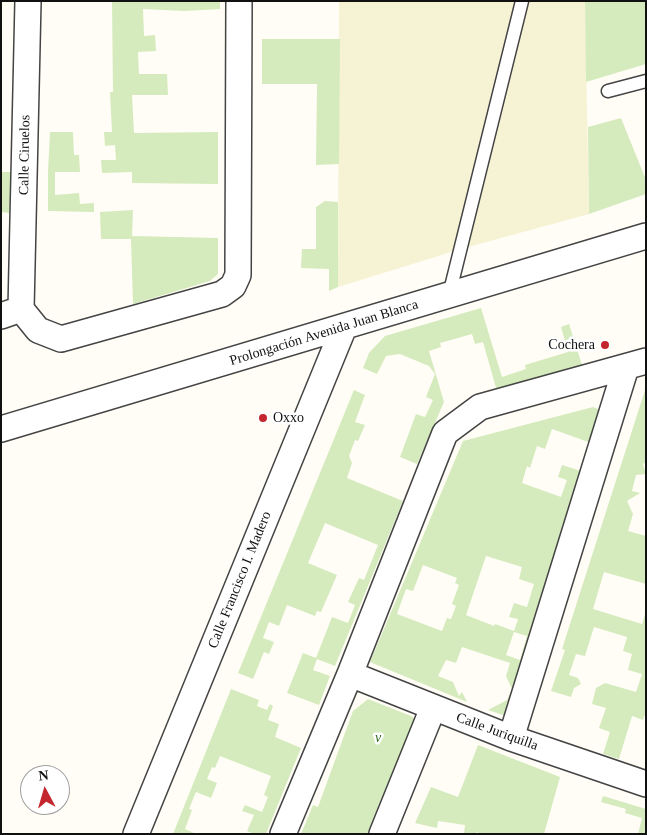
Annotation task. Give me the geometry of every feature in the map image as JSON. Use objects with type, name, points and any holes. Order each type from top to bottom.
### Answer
[{"type":"street","name":"Calle Ciruelos","points":[[11,312],[28,1]]},
{"type":"street","points":[[11,312],[38,330],[61,339],[222,294],[233,286],[238,275],[239,1]]},
{"type":"street","name":"Prolongación Avenida Juan Blanca","points":[[1,429],[646,236]]},
{"type":"street","name":"Calle Francisco I. Madero","points":[[136,834],[344,327]]},
{"type":"street","points":[[284,834],[350,674],[445,433],[480,407],[636,364]]},
{"type":"street","points":[[512,738],[636,364]]},
{"type":"street","name":"Calle Juriquilla","points":[[350,674],[512,738],[646,784]]},
{"type":"street","points":[[382,834],[434,708]]},
{"type":"lane","points":[[450,295],[522,1]]},
{"type":"lane","points":[[608,92],[646,81]]},
{"type":"shaded area","points":[[339,1],[585,1],[589,214],[461,249],[338,287]]},
{"type":"green space","points":[[112,1],[220,1],[220,9],[184,11],[143,9],[144,36],[155,35],[156,51],[138,52],[139,74],[167,74],[168,95],[132,95],[134,133],[218,132],[218,184],[132,183],[132,172],[102,173],[101,160],[116,160],[115,145],[105,146],[104,132],[112,132],[110,92],[113,92]]},
{"type":"green space","points":[[585,1],[646,1],[646,64],[586,82]]},
{"type":"green space","points":[[262,39],[340,39],[339,164],[316,165],[317,84],[262,84]]},
{"type":"green space","points":[[621,118],[646,180],[646,194],[589,214],[588,127]]},
{"type":"green space","points":[[50,132],[73,132],[74,155],[79,155],[80,172],[55,172],[55,195],[79,193],[80,204],[94,203],[94,212],[48,211]]},
{"type":"green space","points":[[1,172],[12,172],[9,213],[1,212]]},
{"type":"green space","points":[[325,201],[338,202],[338,287],[329,291],[329,269],[301,268],[302,249],[316,249],[316,207]]},
{"type":"green space","points":[[133,210],[132,236],[218,238],[218,274],[210,281],[133,304],[131,239],[101,239],[100,212]]},
{"type":"green space","points":[[481,308],[502,377],[526,369],[525,365],[568,352],[561,327],[569,324],[583,368],[498,395],[483,342],[475,344],[472,334],[440,343],[441,347],[429,351],[444,402],[417,464],[400,457],[416,414],[425,417],[433,400],[426,397],[435,374],[429,366],[400,354],[386,356],[377,374],[363,368],[369,353],[385,336]]},
{"type":"green space","points":[[646,387],[646,462],[643,464],[646,474],[636,475],[632,491],[640,493],[627,501],[633,514],[628,531],[646,536],[646,584],[604,572],[593,609],[642,624],[646,611],[646,712],[643,720],[632,716],[619,759],[603,754],[610,732],[599,728],[606,708],[592,704],[596,688],[605,683],[636,692],[642,674],[628,670],[632,654],[623,651],[627,637],[594,627],[585,656],[576,654],[569,675],[578,678],[581,684],[574,688],[571,697],[551,691],[565,650],[562,649]]},
{"type":"green space","points":[[354,390],[365,395],[355,422],[365,425],[358,441],[355,440],[349,456],[352,463],[347,478],[403,501],[335,666],[317,659],[313,670],[330,676],[319,705],[287,693],[303,653],[316,658],[332,617],[348,623],[355,605],[348,602],[359,578],[364,580],[378,545],[325,523],[308,563],[337,575],[321,612],[317,611],[315,616],[287,605],[279,626],[269,622],[263,638],[274,642],[269,654],[264,652],[253,679],[238,673]]},
{"type":"green space","points":[[593,407],[601,413],[511,713],[503,715],[488,710],[507,700],[512,689],[506,676],[510,663],[462,647],[456,663],[446,660],[438,676],[453,682],[459,696],[462,692],[467,702],[370,662],[463,441]],"holes":[[[552,429],[591,443],[581,471],[562,465],[558,477],[567,480],[561,497],[522,483],[527,466],[530,468],[537,446],[545,449]],[[486,556],[522,567],[519,579],[534,584],[527,607],[514,603],[509,617],[518,619],[514,631],[495,624],[494,626],[466,615]],[[423,565],[457,578],[455,583],[459,585],[452,604],[456,606],[451,619],[447,618],[442,631],[397,614],[406,589],[413,591]],[[514,632],[527,636],[520,660],[506,655]]]},
{"type":"green space","points":[[231,689],[259,700],[257,706],[267,710],[270,704],[273,706],[268,720],[279,724],[275,737],[301,748],[266,834],[254,834],[247,831],[254,815],[242,811],[245,805],[262,812],[268,797],[264,795],[271,776],[220,756],[215,768],[212,767],[207,779],[217,783],[211,798],[196,792],[189,809],[192,810],[185,829],[196,834],[173,834]]},
{"type":"green space","name":"v","points":[[368,699],[411,716],[417,721],[373,834],[301,834],[313,805],[318,807],[353,711]]},
{"type":"green space","points":[[478,745],[560,777],[544,834],[480,834],[477,832],[475,834],[464,834],[465,825],[438,821],[437,828],[415,823],[431,787],[458,797]]},
{"type":"green space","points":[[603,796],[646,809],[646,834],[638,834],[642,818],[625,813],[626,809],[601,802]]},
{"type":"place","name":"Cochera","points":[[605,345]]},
{"type":"place","name":"Oxxo","points":[[263,418]]}]
